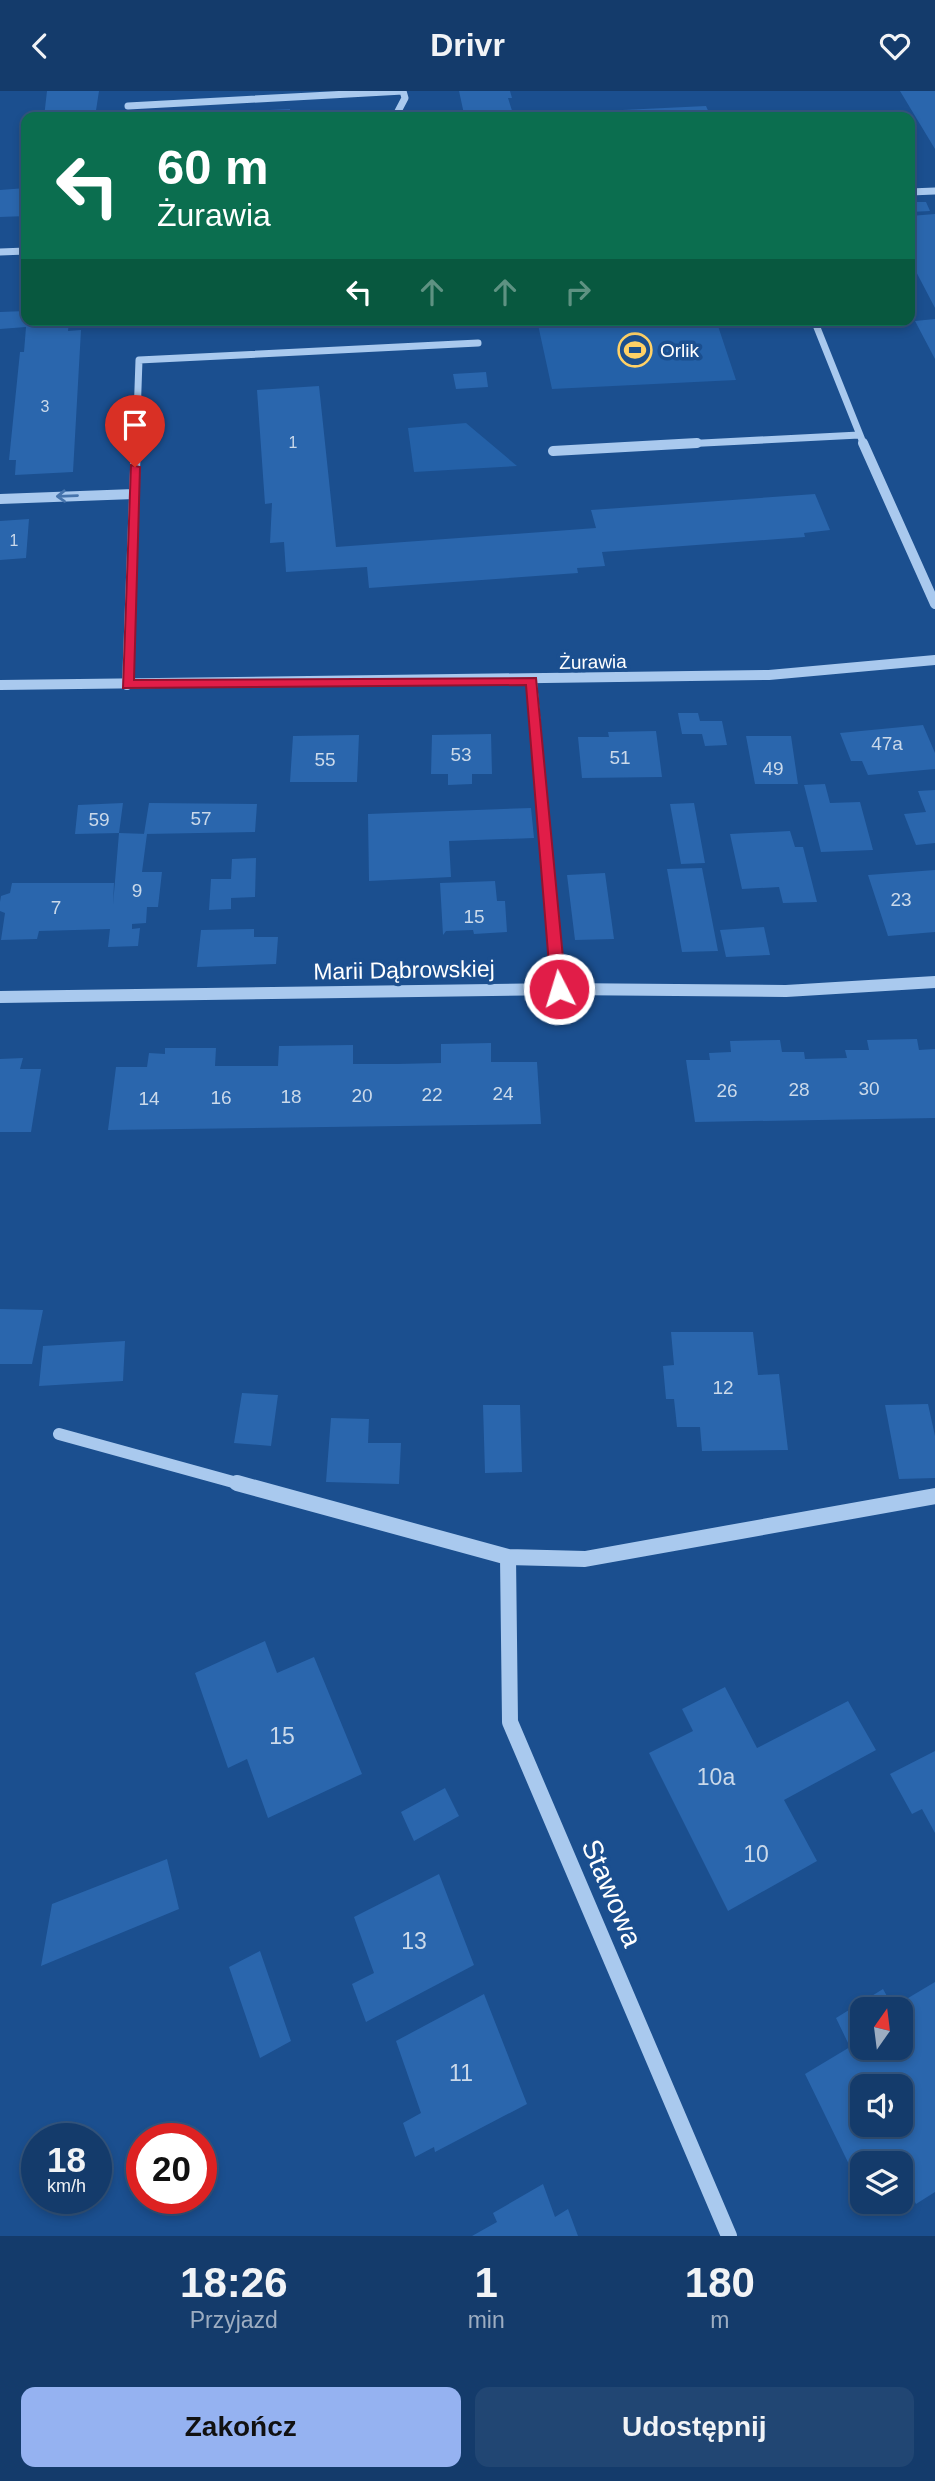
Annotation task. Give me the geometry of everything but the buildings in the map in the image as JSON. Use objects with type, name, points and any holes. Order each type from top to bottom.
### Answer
[{"type":"street","points":[[128,106],[403,91],[405,98],[398,112]]},
{"type":"street","points":[[915,192],[935,191]]},
{"type":"street","points":[[127,685],[139,360],[478,343]]},
{"type":"street","points":[[553,451],[859,435]]},
{"type":"street","points":[[0,499],[134,494]]},
{"type":"street","name":"Żurawia","points":[[0,685],[532,681],[769,675],[935,660]]},
{"type":"street","points":[[532,681],[559,989]]},
{"type":"street","name":"Marii Dąbrowskiej","points":[[0,997],[559,989],[786,991],[935,982]]},
{"type":"street","points":[[59,1434],[508,1557],[585,1559],[935,1496]]},
{"type":"street","name":"Stawowa","points":[[508,1557],[510,1722],[729,2236]]},
{"type":"lane","points":[[0,252],[21,251]]},
{"type":"lane","points":[[816,326],[859,435],[934,599]]},
{"type":"shaded area","name":"Orlik","points":[[538,326],[718,326],[736,380],[552,389]]},
{"type":"shaded area","points":[[466,423],[517,466],[414,472],[408,428]]},
{"type":"place","name":"Orlik","points":[[635,350]]},
{"type":"route","points":[[135,467],[127,685],[532,681],[559,989]]}]
